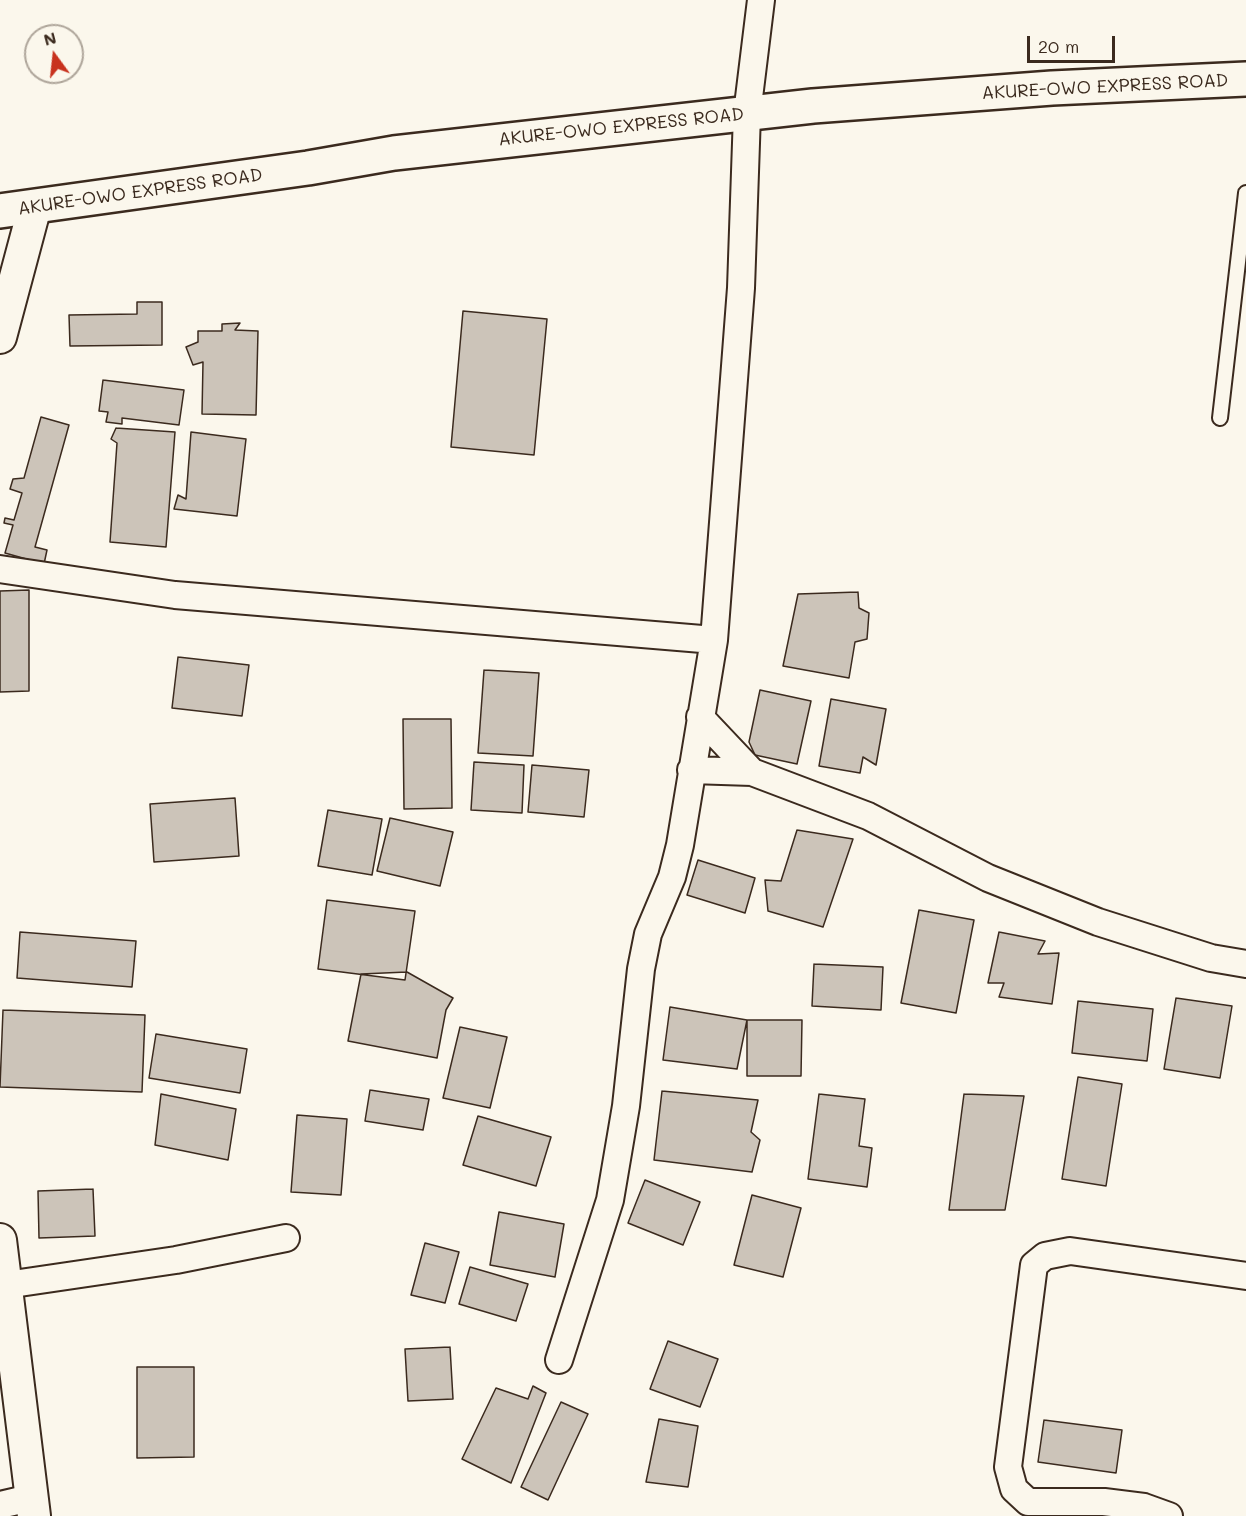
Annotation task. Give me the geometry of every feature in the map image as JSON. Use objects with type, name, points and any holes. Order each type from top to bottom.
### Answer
[{"type":"highway","name":"AKURE-OWO EXPRESS ROAD","points":[[0,212],[284,172],[394,153],[747,114],[1053,88],[1246,79]]},
{"type":"street","points":[[559,1360],[610,1200],[626,1106],[641,969],[648,934],[672,877],[680,845],[714,640],[741,288],[747,114],[761,0]]},
{"type":"street","points":[[0,337],[35,206]]},
{"type":"street","points":[[0,569],[175,595],[714,640]]},
{"type":"street","points":[[700,717],[752,772]]},
{"type":"street","points":[[691,770],[752,772],[868,816],[988,878],[1098,922],[1211,958],[1246,964]]},
{"type":"street","points":[[6,1285],[165,1262],[286,1238]]},
{"type":"street","points":[[0,1240],[32,1507],[0,1505]]},
{"type":"street","points":[[1168,1516],[1144,1507],[1104,1502],[1028,1502],[1014,1489],[1008,1467],[1034,1266],[1045,1256],[1070,1251],[1246,1276]]},
{"type":"lane","points":[[1220,418],[1246,193]]},
{"type":"building","points":[[137,302],[162,302],[162,345],[70,346],[69,315],[137,314]]},
{"type":"building","points":[[463,311],[547,319],[534,455],[451,447]]},
{"type":"building","points":[[240,323],[235,330],[258,331],[256,415],[202,414],[203,362],[193,365],[186,347],[198,342],[198,331],[222,331],[222,324]]},
{"type":"building","points":[[103,380],[184,390],[179,425],[122,418],[122,424],[106,422],[108,412],[99,411]]},
{"type":"building","points":[[41,417],[69,425],[35,547],[47,550],[44,564],[5,553],[13,525],[4,523],[5,518],[14,520],[22,493],[10,489],[13,479],[24,478]]},
{"type":"building","points":[[116,428],[175,432],[166,547],[110,542],[117,443],[111,439]]},
{"type":"building","points":[[191,432],[246,439],[237,516],[174,509],[178,495],[186,499]]},
{"type":"building","points":[[29,590],[29,691],[0,692],[0,591]]},
{"type":"building","points":[[858,592],[859,608],[869,613],[867,639],[855,642],[849,678],[783,666],[798,594]]},
{"type":"building","points":[[178,657],[249,665],[242,716],[172,708]]},
{"type":"building","points":[[484,670],[539,673],[533,756],[478,753]]},
{"type":"building","points":[[760,690],[811,701],[797,764],[755,755],[749,742]]},
{"type":"building","points":[[831,699],[886,709],[876,765],[863,757],[860,773],[819,766]]},
{"type":"building","points":[[403,719],[451,719],[452,808],[404,809]]},
{"type":"building","points":[[474,762],[524,765],[522,813],[471,810]]},
{"type":"building","points":[[532,765],[589,770],[584,817],[528,812]]},
{"type":"building","points":[[235,798],[239,856],[154,862],[150,804]]},
{"type":"building","points":[[328,810],[382,819],[372,875],[318,866]]},
{"type":"building","points":[[390,818],[453,832],[440,886],[377,871]]},
{"type":"building","points":[[797,830],[853,839],[823,927],[768,911],[765,880],[781,881]]},
{"type":"building","points":[[698,860],[755,878],[745,913],[687,895]]},
{"type":"building","points":[[327,900],[415,911],[405,980],[318,969]]},
{"type":"building","points":[[919,910],[974,920],[956,1013],[901,1003]]},
{"type":"building","points":[[20,932],[136,941],[132,987],[17,978]]},
{"type":"building","points":[[999,932],[1045,941],[1038,954],[1059,953],[1052,1004],[999,997],[1004,983],[988,983]]},
{"type":"building","points":[[814,964],[883,967],[881,1010],[812,1006]]},
{"type":"building","points":[[407,972],[453,998],[446,1010],[437,1058],[348,1041],[361,974]]},
{"type":"building","points":[[1176,998],[1232,1006],[1220,1078],[1164,1069]]},
{"type":"building","points":[[1078,1001],[1153,1009],[1147,1061],[1072,1053]]},
{"type":"building","points":[[670,1007],[747,1020],[737,1069],[663,1060]]},
{"type":"building","points":[[3,1010],[145,1015],[142,1092],[0,1087]]},
{"type":"building","points":[[747,1020],[802,1020],[801,1076],[747,1076]]},
{"type":"building","points":[[460,1027],[507,1037],[490,1108],[443,1098]]},
{"type":"building","points":[[156,1034],[247,1049],[240,1093],[149,1078]]},
{"type":"building","points":[[1078,1077],[1122,1084],[1106,1186],[1062,1179]]},
{"type":"building","points":[[370,1090],[429,1099],[423,1130],[365,1121]]},
{"type":"building","points":[[662,1091],[758,1100],[751,1132],[760,1140],[752,1172],[654,1160]]},
{"type":"building","points":[[161,1094],[236,1109],[228,1160],[155,1145]]},
{"type":"building","points":[[819,1094],[865,1099],[859,1146],[872,1148],[867,1187],[808,1179]]},
{"type":"building","points":[[964,1094],[1024,1096],[1005,1210],[949,1210]]},
{"type":"building","points":[[297,1115],[347,1119],[341,1195],[291,1192]]},
{"type":"building","points":[[478,1116],[551,1137],[536,1186],[463,1165]]},
{"type":"building","points":[[645,1180],[700,1202],[683,1245],[628,1223]]},
{"type":"building","points":[[93,1189],[95,1236],[39,1238],[38,1191]]},
{"type":"building","points":[[752,1195],[801,1208],[783,1277],[734,1265]]},
{"type":"building","points":[[499,1212],[564,1224],[555,1277],[490,1265]]},
{"type":"building","points":[[425,1243],[459,1252],[445,1303],[411,1295]]},
{"type":"building","points":[[470,1267],[528,1284],[516,1321],[459,1304]]},
{"type":"building","points":[[668,1341],[718,1359],[700,1407],[650,1389]]},
{"type":"building","points":[[450,1347],[453,1399],[408,1401],[405,1349]]},
{"type":"building","points":[[137,1367],[194,1367],[194,1457],[137,1458]]},
{"type":"building","points":[[533,1386],[546,1393],[511,1483],[462,1459],[496,1388],[528,1399]]},
{"type":"building","points":[[561,1402],[588,1414],[548,1500],[521,1487]]},
{"type":"building","points":[[659,1419],[698,1426],[688,1487],[646,1482]]},
{"type":"building","points":[[1044,1420],[1122,1430],[1116,1473],[1038,1462]]}]
